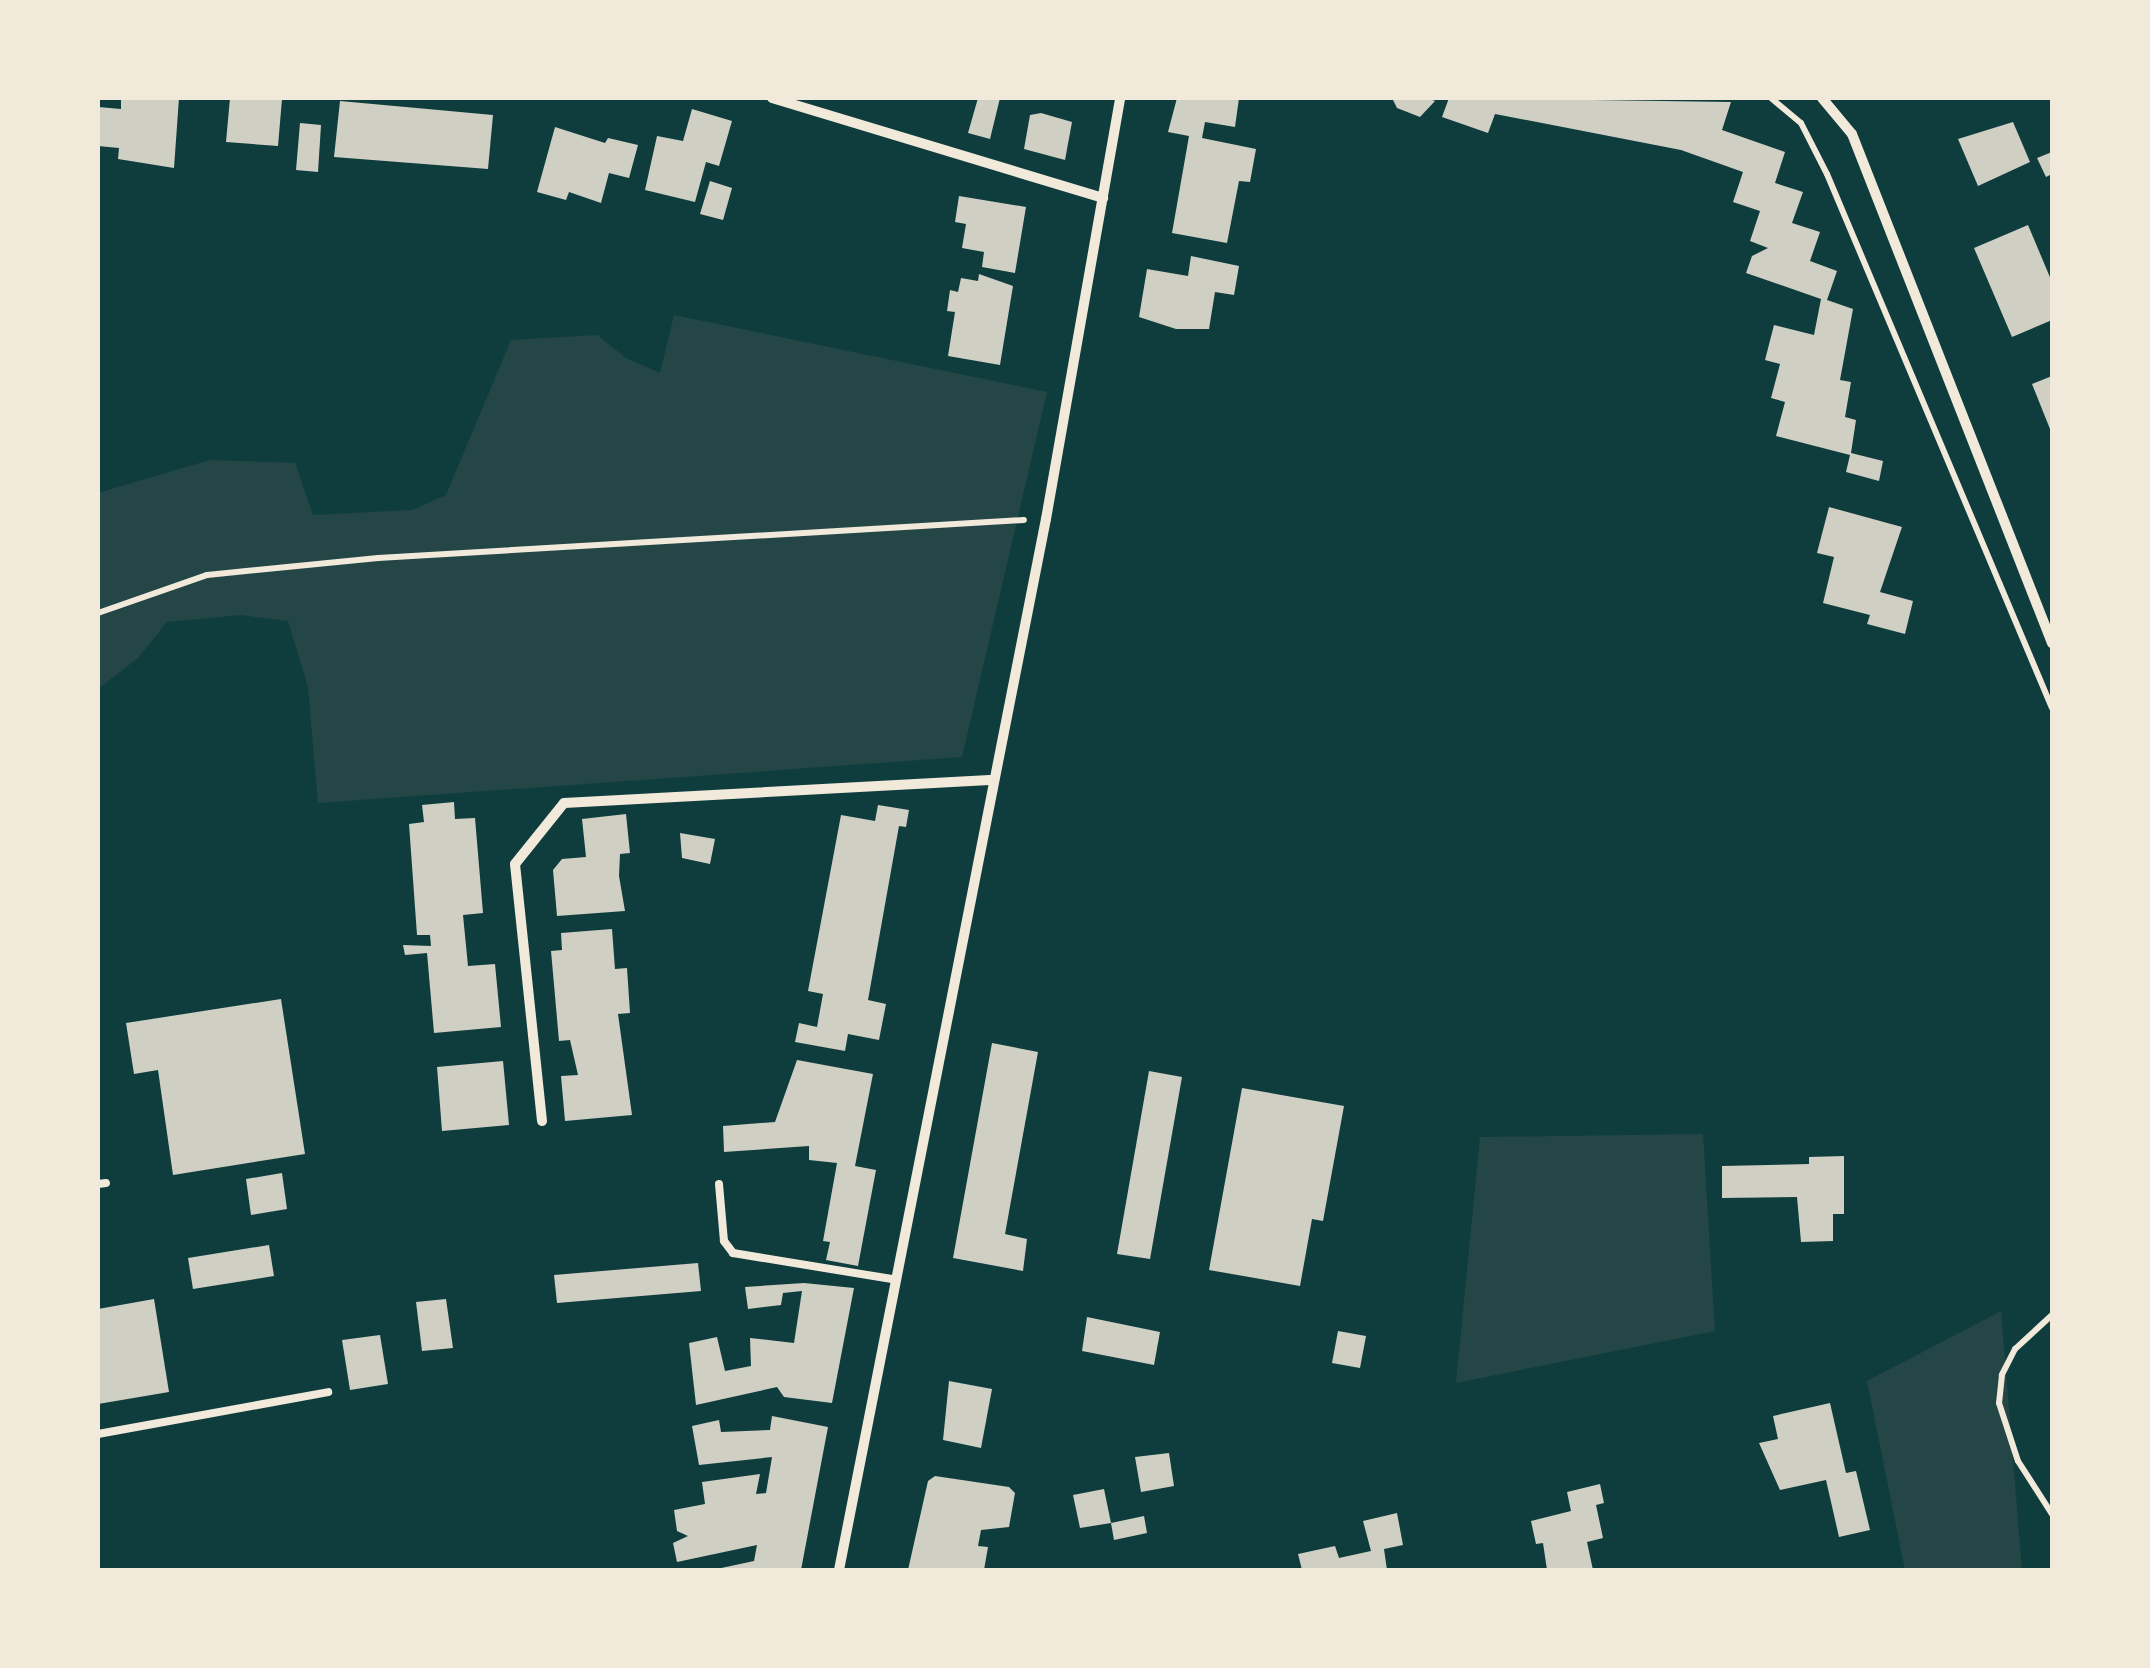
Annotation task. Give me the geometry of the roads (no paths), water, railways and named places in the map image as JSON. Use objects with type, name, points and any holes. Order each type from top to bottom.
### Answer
[{"type":"street","points":[[772,98],[1103,198]]},
{"type":"street","points":[[839,1570],[989,780],[1046,519],[1120,98]]},
{"type":"street","points":[[1822,98],[1852,134],[2052,643]]},
{"type":"street","points":[[542,1121],[515,864],[564,803],[989,780]]},
{"type":"lane","points":[[719,1184],[724,1242],[733,1253],[892,1279]]},
{"type":"lane","points":[[98,1434],[328,1392]]}]
